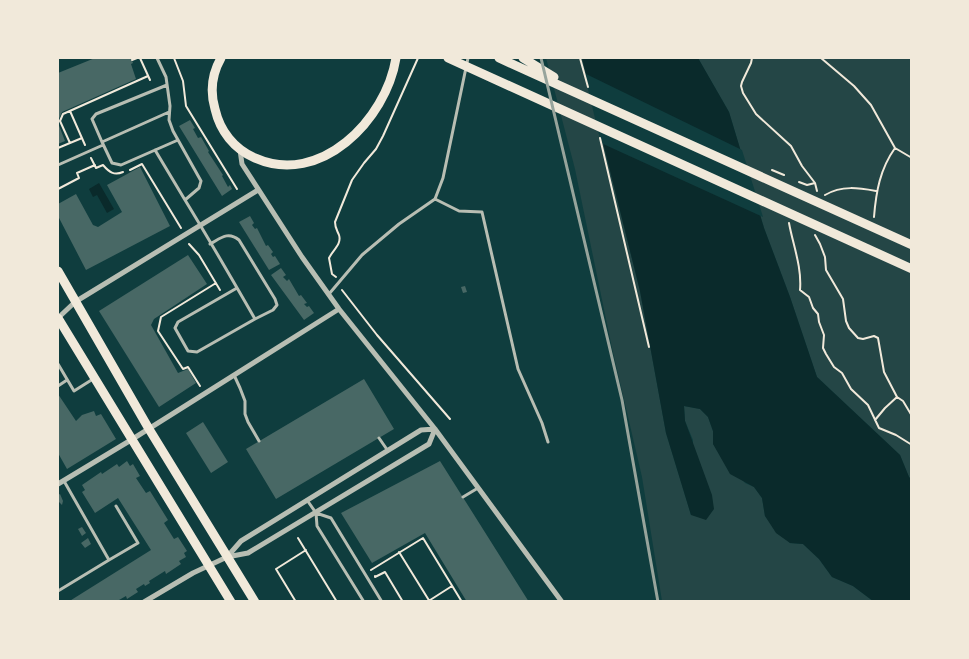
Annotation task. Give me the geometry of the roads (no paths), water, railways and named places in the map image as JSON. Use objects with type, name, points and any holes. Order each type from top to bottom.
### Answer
[{"type":"main road","points":[[221,58],[215,70],[213,81],[214,104],[220,124],[231,141],[240,149],[263,161],[285,166],[306,163],[326,155],[354,135],[370,117],[387,89],[396,58]]},
{"type":"main road","points":[[448,58],[912,269]]},
{"type":"main road","points":[[499,58],[587,95],[726,162],[912,245]]},
{"type":"main road","points":[[523,58],[587,95]]},
{"type":"main road","points":[[58,270],[149,429],[255,602]]},
{"type":"main road","points":[[58,318],[231,602]]},
{"type":"street","points":[[240,149],[242,164],[328,295],[435,429],[562,602]]},
{"type":"street","points":[[58,318],[75,302],[258,190]]},
{"type":"street","points":[[58,484],[339,309]]},
{"type":"street","points":[[227,557],[241,541],[307,500],[421,430],[435,429]]},
{"type":"street","points":[[144,602],[227,557],[248,553],[316,513],[429,444],[435,429]]},
{"type":"lane","points":[[156,58],[166,77],[169,120],[201,181],[199,188],[185,200]]},
{"type":"lane","points":[[328,295],[362,254],[399,224],[435,199],[443,178],[468,58]]},
{"type":"lane","points":[[167,85],[96,114],[92,119],[112,163],[115,165],[121,165],[178,140]]},
{"type":"lane","points":[[58,165],[169,112]]},
{"type":"lane","points":[[155,150],[255,319]]},
{"type":"lane","points":[[435,199],[459,211],[482,212],[518,369],[542,423],[548,442]]},
{"type":"lane","points":[[210,244],[225,235],[233,236],[239,240],[277,305],[273,310],[197,352],[188,351],[175,328],[178,322],[237,288]]},
{"type":"lane","points":[[58,364],[74,391],[94,379]]},
{"type":"lane","points":[[233,375],[240,388],[248,422],[260,441]]},
{"type":"lane","points":[[58,386],[67,380]]},
{"type":"lane","points":[[379,438],[388,451]]},
{"type":"lane","points":[[64,480],[109,560]]},
{"type":"lane","points":[[463,497],[478,488]]},
{"type":"lane","points":[[307,500],[316,513],[317,526],[364,602]]},
{"type":"lane","points":[[58,591],[138,543],[116,506]]},
{"type":"lane","points":[[316,513],[331,518],[382,602]]},
{"type":"railway","points":[[541,58],[622,400],[658,602]]}]
